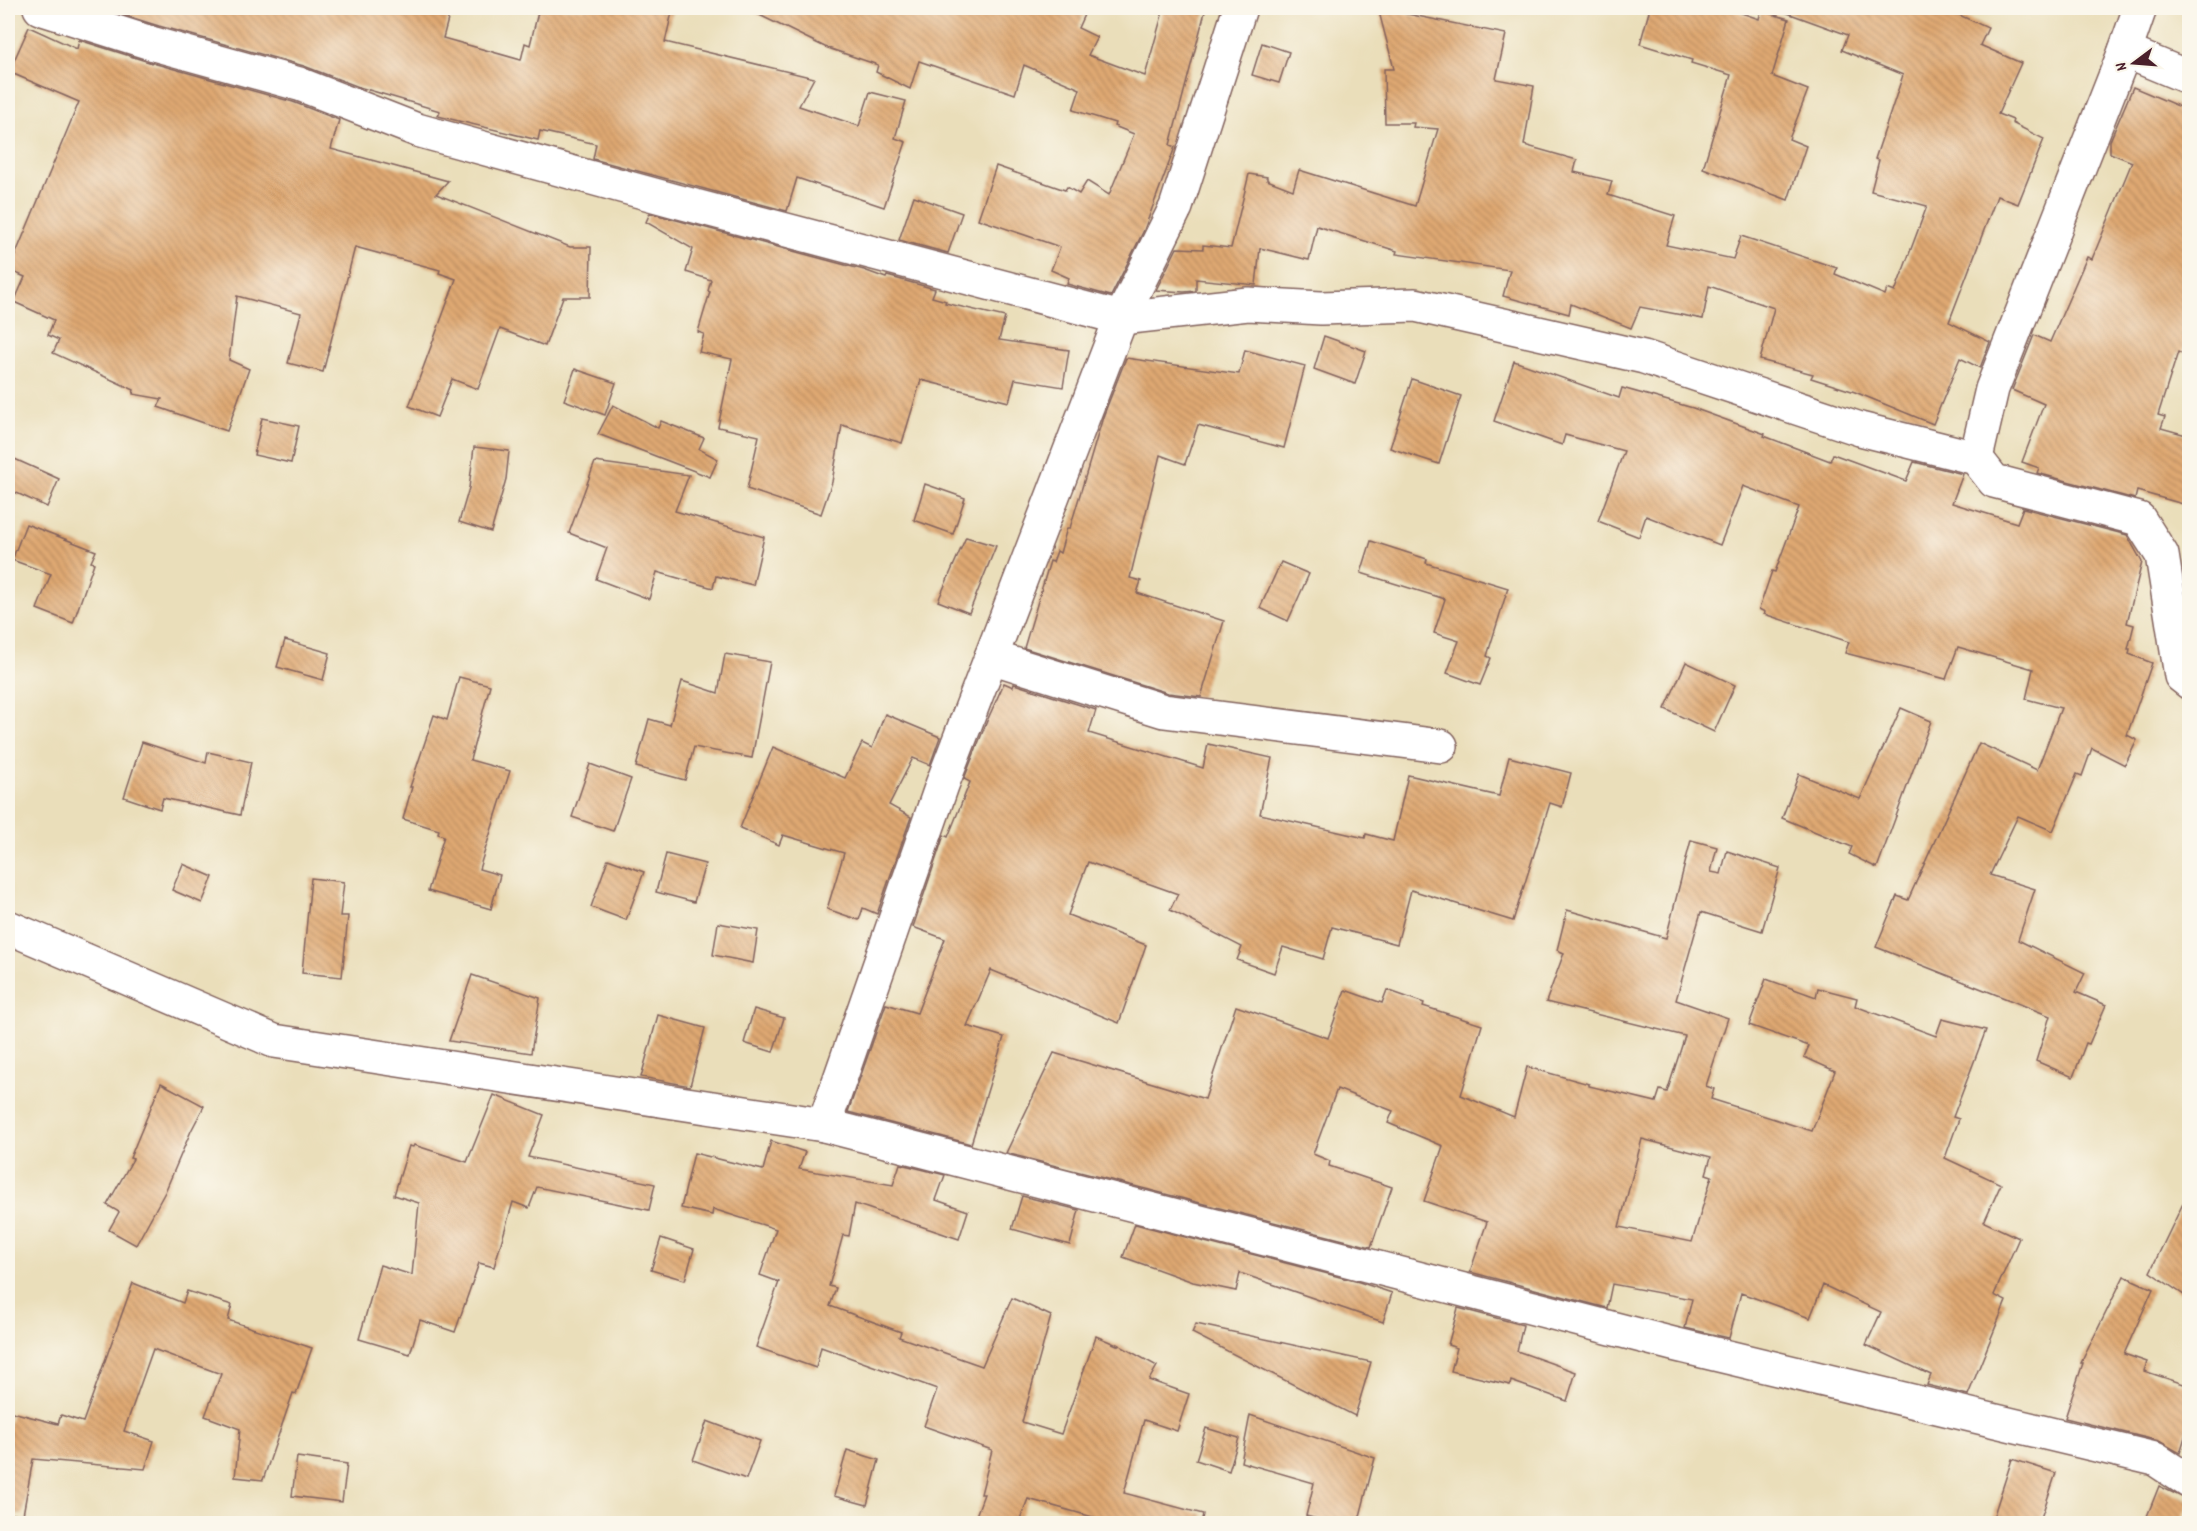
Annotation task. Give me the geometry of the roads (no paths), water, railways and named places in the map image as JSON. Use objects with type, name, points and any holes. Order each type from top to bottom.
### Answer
[{"type":"street","points":[[40,8],[154,44],[299,84],[417,130],[1121,318],[1248,303],[1321,308],[1415,305],[1644,357],[1860,429],[1976,458],[1994,481],[2139,519],[2162,555],[2181,676],[2190,683]]},
{"type":"street","points":[[824,1125],[942,785],[1121,318],[1176,207],[1240,8]]},
{"type":"street","points":[[1976,458],[1992,389],[2140,8]]},
{"type":"street","points":[[2125,51],[2190,78]]},
{"type":"street","points":[[992,657],[1164,711],[1441,746]]},
{"type":"street","points":[[8,927],[274,1041],[824,1125],[1673,1344],[2155,1459],[2190,1482]]}]
